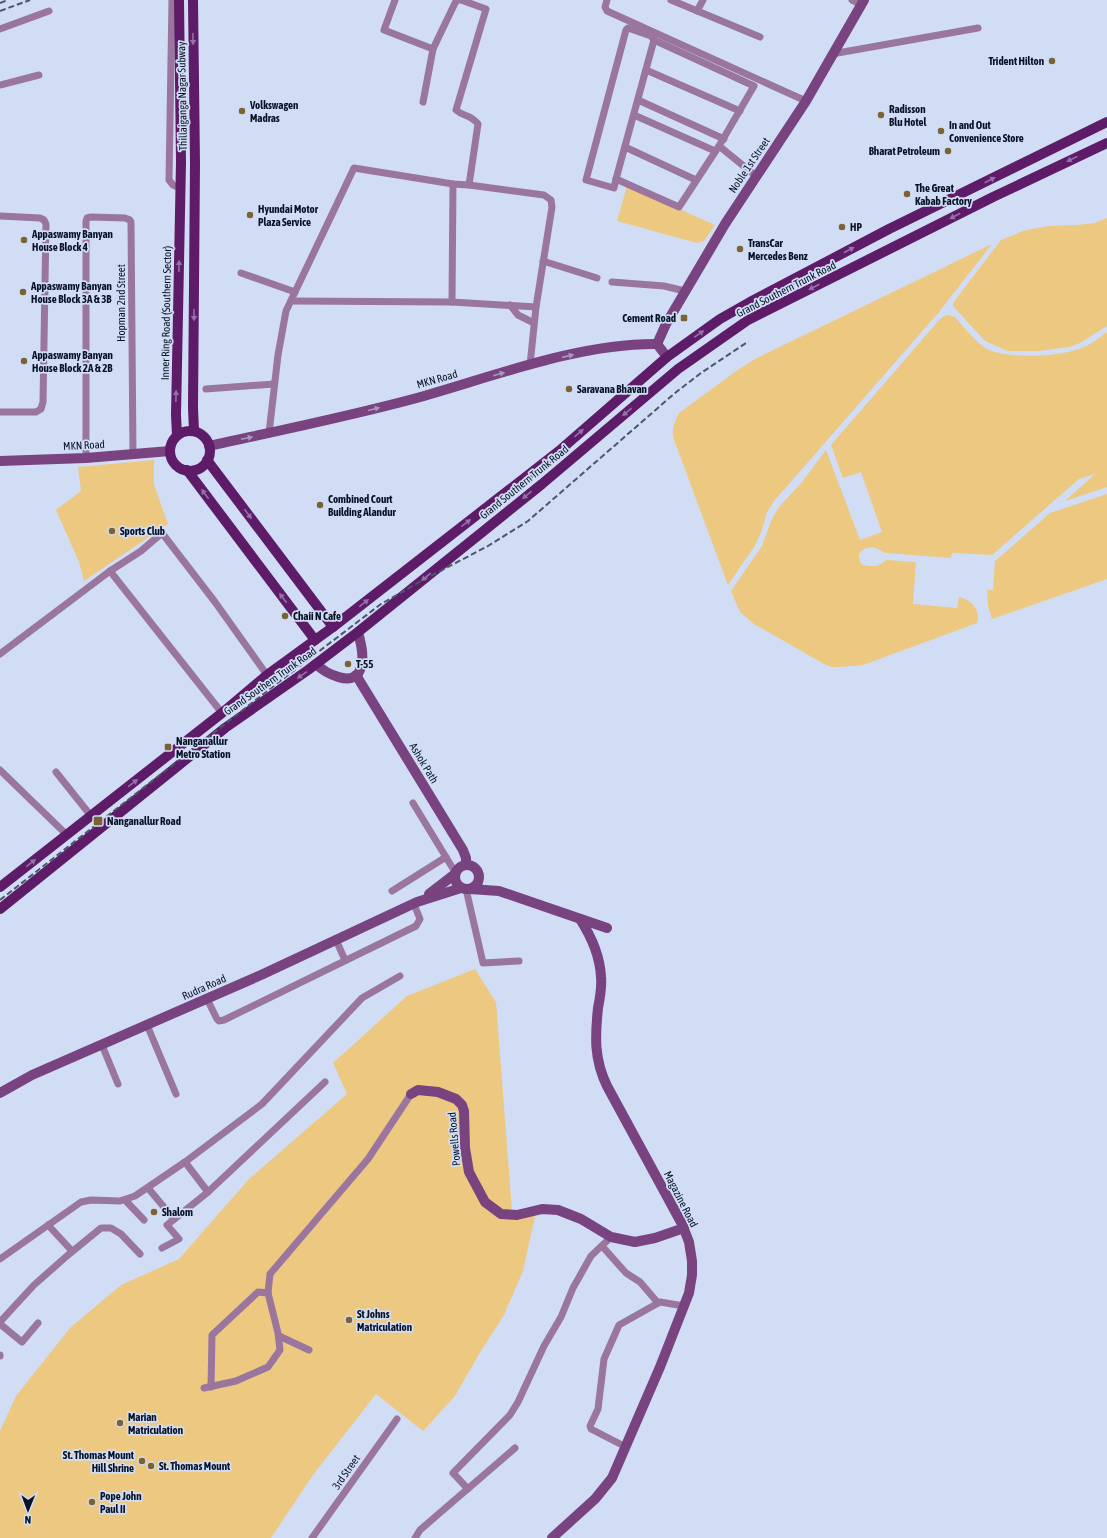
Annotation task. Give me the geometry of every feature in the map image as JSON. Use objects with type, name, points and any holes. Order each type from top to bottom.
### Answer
[{"type":"main road","name":"Thillaiganga Nagar Subway","points":[[179,0],[180,190]]},
{"type":"main road","name":"Thillaiganga Nagar Subway","points":[[193,0],[194,192]]},
{"type":"main road","name":"Grand Southern Trunk Road","points":[[0,887],[222,713],[267,675],[333,627],[559,450],[667,357],[720,319],[889,229],[1107,122]]},
{"type":"main road","name":"Grand Southern Trunk Road","points":[[0,909],[225,728],[316,664],[358,632],[542,484],[678,369],[748,320],[993,197],[1107,143]]},
{"type":"main road","points":[[180,190],[194,192],[194,431]]},
{"type":"main road","name":"Inner Ring Road (Southern Sector)","points":[[170,451],[172,442],[177,435],[176,415],[180,190]]},
{"type":"main road","points":[[739,308],[748,320]]},
{"type":"main road","points":[[667,357],[678,369]]},
{"type":"main road","points":[[170,451],[174,462],[179,467],[186,470],[195,470],[208,460],[210,451],[209,446],[202,434],[194,431],[186,431],[177,435]]},
{"type":"main road","points":[[208,460],[333,627]]},
{"type":"main road","points":[[186,470],[315,640]]},
{"type":"street","points":[[172,0],[169,180],[172,185],[180,190]]},
{"type":"street","points":[[395,0],[384,30],[433,49]]},
{"type":"street","points":[[423,102],[433,49],[455,3],[460,0],[486,9],[456,110],[460,114],[472,117],[478,124],[469,185]]},
{"type":"street","points":[[607,0],[605,7],[607,11],[806,101]]},
{"type":"street","points":[[671,0],[760,37]]},
{"type":"street","points":[[698,11],[703,0]]},
{"type":"street","points":[[852,0],[863,2]]},
{"type":"street","name":"Noble 1st Street","points":[[657,344],[666,324],[725,224],[806,101],[863,2]]},
{"type":"street","points":[[0,28],[49,11]]},
{"type":"street","points":[[616,179],[679,207],[724,139],[754,86],[654,40],[652,36],[628,28],[626,30],[586,180],[614,188],[616,179],[654,40]]},
{"type":"street","points":[[832,54],[978,28]]},
{"type":"street","points":[[646,70],[740,111]]},
{"type":"street","points":[[0,84],[39,75]]},
{"type":"street","points":[[638,100],[724,139]]},
{"type":"street","points":[[634,115],[717,148],[756,176]]},
{"type":"street","points":[[625,148],[696,180]]},
{"type":"street","points":[[269,433],[274,384],[284,321],[295,292],[354,168],[453,184],[544,195],[551,200],[552,207],[536,307],[530,365]]},
{"type":"street","points":[[452,302],[453,184]]},
{"type":"street","points":[[0,216],[40,218],[44,220],[46,224],[43,402],[41,409],[36,412],[0,412]]},
{"type":"street","name":"Hopman 2nd Street","points":[[86,458],[85,260],[87,218],[90,217],[125,218],[131,222],[133,454]]},
{"type":"street","points":[[543,261],[597,278]]},
{"type":"street","points":[[242,273],[295,292]]},
{"type":"street","points":[[612,282],[664,286],[685,291]]},
{"type":"street","points":[[291,301],[452,302],[536,307]]},
{"type":"street","points":[[510,306],[518,315],[534,323]]},
{"type":"street","name":"MKN Road","points":[[209,446],[320,422],[412,399],[530,365],[606,348],[638,344],[657,344]]},
{"type":"street","points":[[657,344],[667,357]]},
{"type":"street","points":[[206,389],[274,384]]},
{"type":"street","name":"MKN Road","points":[[0,461],[86,458],[170,451]]},
{"type":"street","points":[[0,654],[110,571],[141,551],[162,533],[215,602],[267,675]]},
{"type":"street","points":[[110,571],[222,713]]},
{"type":"street","points":[[316,664],[328,674],[350,678],[356,675],[360,670],[362,657],[358,632]]},
{"type":"street","name":"Ashok Path","points":[[356,675],[463,850],[466,856],[466,865]]},
{"type":"street","points":[[0,770],[67,834]]},
{"type":"street","points":[[56,772],[91,816]]},
{"type":"street","points":[[413,803],[446,856],[455,873],[455,881],[457,884],[466,889],[499,891]]},
{"type":"street","points":[[392,891],[446,856]]},
{"type":"street","points":[[455,873],[461,866],[466,865],[476,869],[485,884],[499,891],[607,928]]},
{"type":"street","name":"Rudra Road","points":[[416,903],[455,873]]},
{"type":"street","points":[[466,889],[477,883],[479,876]]},
{"type":"street","points":[[466,889],[483,963],[519,961]]},
{"type":"street","name":"Rudra Road","points":[[0,1092],[32,1075],[207,999],[416,903],[466,889]]},
{"type":"street","points":[[207,999],[217,1019],[219,1021],[224,1020],[416,926],[420,919],[416,903]]},
{"type":"street","name":"Magazine Road","points":[[552,1538],[595,1499],[614,1474],[660,1367],[684,1306],[691,1282],[692,1267],[691,1249],[684,1228],[601,1073],[596,1041],[602,976],[593,943],[580,919]]},
{"type":"street","points":[[336,940],[345,960]]},
{"type":"street","points":[[0,1259],[81,1202],[91,1200],[125,1200],[148,1188],[185,1162],[262,1104],[362,998],[400,976]]},
{"type":"street","points":[[148,1025],[176,1094]]},
{"type":"street","points":[[102,1045],[118,1084]]},
{"type":"street","points":[[162,1248],[179,1239],[167,1225],[208,1192],[325,1082]]},
{"type":"street","name":"Powells Road","points":[[411,1094],[418,1090],[438,1092],[456,1099],[462,1105],[464,1111],[469,1172],[482,1196],[492,1208],[501,1214],[524,1214],[542,1209],[558,1210],[586,1221],[611,1238],[634,1242],[655,1238],[684,1228]]},
{"type":"street","points":[[204,1388],[236,1381],[268,1367],[280,1350],[279,1336],[268,1293],[270,1274],[368,1159],[411,1094]]},
{"type":"street","points":[[185,1162],[208,1192]]},
{"type":"street","points":[[148,1188],[174,1219]]},
{"type":"street","points":[[125,1200],[144,1220]]},
{"type":"street","points":[[48,1225],[72,1251]]},
{"type":"street","points":[[38,1323],[22,1342],[0,1323],[34,1285],[72,1251],[101,1228],[111,1228],[121,1234],[140,1254]]},
{"type":"street","points":[[468,1489],[453,1473],[510,1415],[518,1402],[544,1346],[561,1317],[573,1288],[591,1256],[611,1238]]},
{"type":"street","points":[[602,1246],[626,1273],[640,1282],[658,1303]]},
{"type":"street","points":[[211,1386],[212,1335],[258,1292],[268,1293]]},
{"type":"street","points":[[626,1446],[591,1429],[590,1426],[598,1409],[604,1360],[619,1325],[660,1302],[684,1306]]},
{"type":"street","points":[[279,1336],[309,1350]]},
{"type":"street","name":"3rd Street","points":[[312,1538],[397,1419]]},
{"type":"street","points":[[415,1538],[420,1530],[515,1448]]},
{"type":"shaded area","points":[[627,186],[715,225],[704,241],[697,243],[617,221]]},
{"type":"shaded area","points":[[1107,218],[1107,326],[1080,343],[1069,347],[1039,351],[1008,351],[985,341],[953,306],[953,303],[1001,240],[1026,230],[1049,226],[1095,223]]},
{"type":"shaded area","points":[[992,244],[939,312],[775,500],[767,512],[761,533],[754,547],[728,585],[673,437],[674,425],[679,413],[755,359]]},
{"type":"shaded area","points":[[949,315],[955,317],[985,348],[994,352],[1020,356],[1049,355],[1074,350],[1090,344],[1107,332],[1107,487],[1065,501],[1095,474],[1079,479],[992,555],[952,553],[951,558],[886,553],[873,547],[866,548],[861,551],[859,555],[860,562],[863,565],[868,566],[877,566],[887,560],[916,562],[913,604],[957,608],[959,597],[963,598],[974,606],[978,614],[977,623],[863,665],[832,667],[824,664],[754,624],[740,612],[731,591],[762,546],[771,521],[779,507],[802,482],[826,450],[860,540],[882,532],[861,472],[843,478],[831,445],[939,320],[944,316]]},
{"type":"shaded area","points":[[154,460],[154,485],[168,524],[84,581],[79,562],[56,510],[81,491],[78,467]]},
{"type":"shaded area","points":[[1107,494],[1107,579],[992,619],[988,606],[987,590],[993,590],[995,561],[1050,513]]},
{"type":"shaded area","name":"St. Thomas Mount","points":[[475,969],[496,1002],[512,1211],[537,1207],[523,1271],[504,1315],[479,1354],[455,1396],[423,1431],[376,1394],[313,1475],[271,1538],[0,1538],[0,1431],[16,1396],[70,1328],[121,1285],[179,1259],[249,1179],[347,1094],[333,1063],[407,996]]},
{"type":"railway","points":[[0,3],[8,0]]},
{"type":"railway","points":[[0,11],[30,0]]},
{"type":"railway","points":[[0,900],[381,604],[488,546],[528,521],[675,393],[701,373],[746,343]]},
{"type":"place","name":"Trident Hilton","points":[[1052,61]]},
{"type":"place","name":"Volkswagen Madras","points":[[242,111]]},
{"type":"place","name":"Radisson Blu Hotel","points":[[881,115]]},
{"type":"place","name":"In and Out Convenience Store","points":[[941,131]]},
{"type":"place","name":"Bharat Petroleum","points":[[948,151]]},
{"type":"place","name":"The Great Kabab Factory","points":[[907,194]]},
{"type":"place","name":"Hyundai Motor Plaza Service","points":[[250,215]]},
{"type":"place","name":"HP","points":[[842,227]]},
{"type":"place","name":"Appaswamy Banyan House Block 4","points":[[24,240]]},
{"type":"place","name":"TransCar Mercedes Benz","points":[[740,249]]},
{"type":"place","name":"Appaswamy Banyan House Block 3A & 3B","points":[[23,292]]},
{"type":"place","name":"Cement Road","points":[[684,318]]},
{"type":"place","name":"Appaswamy Banyan House Block 2A & 2B","points":[[24,361]]},
{"type":"place","name":"Saravana Bhavan","points":[[569,389]]},
{"type":"place","name":"Combined Court Building Alandur","points":[[320,505]]},
{"type":"place","name":"Sports Club","points":[[112,531]]},
{"type":"place","name":"Chaii N Cafe","points":[[285,616]]},
{"type":"place","name":"T-55","points":[[348,664]]},
{"type":"place","name":"Nanganallur Metro Station","points":[[168,747]]},
{"type":"place","name":"Nanganallur Road","points":[[98,821]]},
{"type":"place","name":"Shalom","points":[[154,1212]]},
{"type":"place","name":"St Johns Matriculation","points":[[349,1320]]},
{"type":"place","name":"Marian Matriculation","points":[[120,1423]]},
{"type":"place","name":"St. Thomas Mount Hill Shrine","points":[[142,1461]]},
{"type":"place","name":"St. Thomas Mount","points":[[151,1466]]},
{"type":"place","name":"Pope John Paul II","points":[[92,1502]]}]
